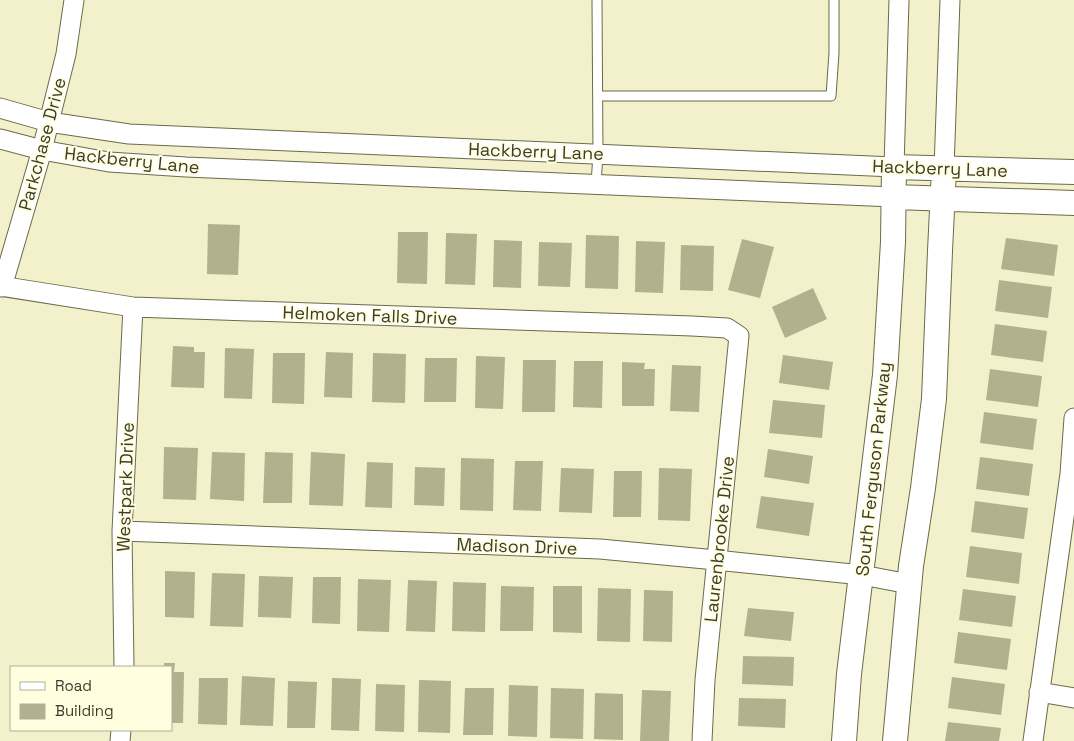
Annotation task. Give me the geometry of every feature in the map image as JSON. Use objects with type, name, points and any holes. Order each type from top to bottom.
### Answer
[{"type":"street","name":"Parkchase Drive","points":[[1,287],[42,150],[66,54],[74,0]]},
{"type":"street","points":[[894,167],[899,0]]},
{"type":"street","points":[[895,741],[911,566],[934,399],[950,0]]},
{"type":"street","name":"Hackberry Lane","points":[[0,108],[49,122],[129,134],[894,167],[1074,172]]},
{"type":"street","name":"Hackberry Lane","points":[[0,139],[42,150],[109,162],[186,167],[1074,203]]},
{"type":"street","name":"South Ferguson Parkway","points":[[844,741],[849,674],[885,375],[893,242],[894,167]]},
{"type":"street","name":"Helmoken Falls Drive","points":[[1,287],[133,307],[692,326],[727,328],[739,336]]},
{"type":"street","name":"Westpark Drive","points":[[124,666],[122,531],[133,307]]},
{"type":"street","name":"Laurenbrooke Drive","points":[[702,741],[705,680],[739,336]]},
{"type":"street","points":[[1033,741],[1072,475],[1074,418]]},
{"type":"street","name":"Madison Drive","points":[[122,531],[600,549],[862,575],[909,584]]},
{"type":"street","points":[[1039,692],[1074,698]]},
{"type":"lane","points":[[596,184],[598,154],[597,0]]},
{"type":"lane","points":[[598,96],[831,96],[834,53],[834,0]]},
{"type":"building","points":[[208,224],[240,225],[238,275],[207,274]]},
{"type":"building","points":[[398,232],[428,232],[427,284],[397,283]]},
{"type":"building","points":[[446,233],[477,234],[475,285],[445,284]]},
{"type":"building","points":[[586,235],[619,236],[618,289],[585,288]]},
{"type":"building","points":[[1006,238],[1058,245],[1054,276],[1001,269]]},
{"type":"building","points":[[742,239],[774,247],[760,298],[728,290]]},
{"type":"building","points":[[494,240],[522,241],[521,288],[493,287]]},
{"type":"building","points":[[636,241],[665,242],[663,293],[635,292]]},
{"type":"building","points":[[539,242],[572,243],[570,287],[538,286]]},
{"type":"building","points":[[681,245],[714,246],[713,291],[680,290]]},
{"type":"building","points":[[999,280],[1052,287],[1048,318],[995,311]]},
{"type":"building","points":[[813,288],[827,319],[785,338],[772,307]]},
{"type":"building","points":[[995,324],[1047,331],[1043,362],[991,355]]},
{"type":"building","points":[[173,346],[194,347],[194,352],[205,352],[204,388],[171,387]]},
{"type":"building","points":[[225,348],[254,349],[252,399],[224,398]]},
{"type":"building","points":[[326,352],[353,353],[352,398],[324,397]]},
{"type":"building","points":[[273,353],[305,353],[304,404],[272,403]]},
{"type":"building","points":[[373,353],[406,354],[405,403],[372,402]]},
{"type":"building","points":[[783,355],[833,362],[829,390],[779,383]]},
{"type":"building","points":[[476,356],[505,357],[503,409],[475,408]]},
{"type":"building","points":[[425,358],[457,358],[456,402],[424,402]]},
{"type":"building","points":[[523,360],[556,360],[555,412],[522,412]]},
{"type":"building","points":[[574,361],[603,361],[602,408],[573,407]]},
{"type":"building","points":[[622,362],[645,363],[644,369],[655,369],[654,406],[622,406]]},
{"type":"building","points":[[672,365],[701,366],[699,412],[670,411]]},
{"type":"building","points":[[990,369],[1042,376],[1038,407],[986,400]]},
{"type":"building","points":[[773,400],[825,405],[822,438],[769,433]]},
{"type":"building","points":[[984,412],[1037,419],[1033,450],[980,443]]},
{"type":"building","points":[[164,447],[198,448],[196,500],[163,499]]},
{"type":"building","points":[[768,449],[813,456],[809,484],[764,477]]},
{"type":"building","points":[[212,452],[245,453],[244,501],[210,499]]},
{"type":"building","points":[[265,452],[293,453],[292,503],[263,503]]},
{"type":"building","points":[[311,452],[345,454],[343,506],[309,505]]},
{"type":"building","points":[[980,457],[1033,464],[1029,496],[976,489]]},
{"type":"building","points":[[461,458],[494,459],[493,511],[460,510]]},
{"type":"building","points":[[515,461],[543,461],[541,511],[513,510]]},
{"type":"building","points":[[367,462],[393,463],[392,508],[365,507]]},
{"type":"building","points":[[415,467],[445,468],[444,506],[414,505]]},
{"type":"building","points":[[561,468],[594,469],[592,513],[559,512]]},
{"type":"building","points":[[659,468],[692,469],[690,521],[658,520]]},
{"type":"building","points":[[614,471],[642,471],[641,517],[613,517]]},
{"type":"building","points":[[761,496],[814,503],[809,536],[756,528]]},
{"type":"building","points":[[975,501],[1028,508],[1024,539],[971,532]]},
{"type":"building","points":[[970,546],[1022,553],[1019,584],[966,577]]},
{"type":"building","points":[[165,571],[195,572],[194,618],[165,617]]},
{"type":"building","points":[[212,573],[245,574],[243,627],[210,626]]},
{"type":"building","points":[[259,576],[293,577],[291,618],[258,617]]},
{"type":"building","points":[[313,577],[341,577],[340,624],[312,623]]},
{"type":"building","points":[[358,579],[391,580],[389,632],[357,631]]},
{"type":"building","points":[[408,580],[437,581],[435,632],[406,631]]},
{"type":"building","points":[[453,582],[486,583],[485,632],[452,631]]},
{"type":"building","points":[[501,586],[534,587],[533,631],[500,631]]},
{"type":"building","points":[[553,586],[582,586],[582,633],[553,632]]},
{"type":"building","points":[[598,588],[631,589],[630,642],[597,641]]},
{"type":"building","points":[[963,589],[1016,596],[1012,627],[959,620]]},
{"type":"building","points":[[644,590],[673,591],[672,642],[643,641]]},
{"type":"building","points":[[748,608],[794,612],[791,641],[744,636]]},
{"type":"building","points":[[958,632],[1011,639],[1007,670],[954,663]]},
{"type":"building","points":[[743,656],[794,657],[793,686],[742,684]]},
{"type":"building","points":[[164,663],[175,663],[174,672],[184,672],[183,723],[172,723],[172,666],[164,666]]},
{"type":"building","points":[[242,676],[275,678],[273,726],[240,725]]},
{"type":"building","points":[[952,677],[1005,684],[1001,715],[948,708]]},
{"type":"building","points":[[199,678],[228,678],[227,725],[198,724]]},
{"type":"building","points":[[332,678],[361,679],[359,731],[331,730]]},
{"type":"building","points":[[419,680],[451,681],[450,733],[418,732]]},
{"type":"building","points":[[288,681],[317,682],[315,728],[287,728]]},
{"type":"building","points":[[376,684],[405,685],[404,732],[375,731]]},
{"type":"building","points":[[509,685],[538,686],[537,737],[508,736]]},
{"type":"building","points":[[465,688],[494,688],[493,735],[463,735]]},
{"type":"building","points":[[551,688],[584,689],[583,739],[550,738]]},
{"type":"building","points":[[642,690],[671,691],[669,741],[640,741]]},
{"type":"building","points":[[595,693],[623,694],[623,740],[594,739]]},
{"type":"building","points":[[739,698],[786,699],[785,728],[738,726]]},
{"type":"building","points":[[948,722],[1001,728],[999,741],[945,741]]}]
